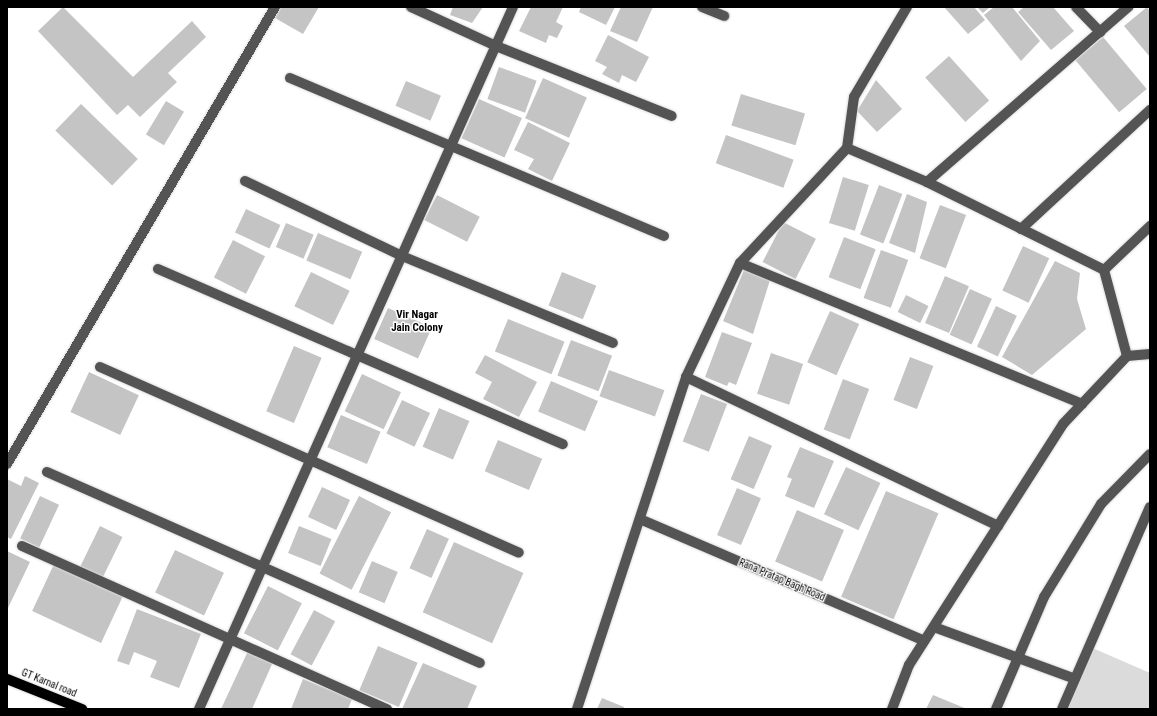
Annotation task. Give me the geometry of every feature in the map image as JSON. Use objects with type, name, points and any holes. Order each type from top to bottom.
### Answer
[{"type":"main road","name":"GT Karnal road","points":[[7,679],[82,709]]},
{"type":"street","points":[[7,464],[276,7]]},
{"type":"street","points":[[411,7],[496,46],[672,116]]},
{"type":"street","points":[[199,709],[513,7]]},
{"type":"street","points":[[702,7],[724,16]]},
{"type":"street","points":[[577,709],[686,377],[740,263],[847,148],[854,97],[907,7]]},
{"type":"street","points":[[1076,7],[1100,32]]},
{"type":"street","points":[[927,182],[1128,7]]},
{"type":"street","points":[[290,78],[450,147],[664,236]]},
{"type":"street","points":[[1021,229],[1150,110]]},
{"type":"street","points":[[847,148],[927,182],[1104,270],[1127,356]]},
{"type":"street","points":[[244,181],[402,256],[613,343]]},
{"type":"street","points":[[1104,270],[1150,226]]},
{"type":"street","points":[[740,263],[1082,404]]},
{"type":"street","points":[[158,269],[563,444]]},
{"type":"street","points":[[892,709],[909,665],[1063,424],[1127,356],[1150,354]]},
{"type":"street","points":[[100,367],[310,462],[519,553]]},
{"type":"street","points":[[686,377],[998,526]]},
{"type":"street","points":[[996,709],[1044,597],[1101,504],[1150,454]]},
{"type":"street","points":[[47,472],[480,663]]},
{"type":"street","points":[[1062,709],[1150,507]]},
{"type":"street","name":"Rana Pratap Bagh Road","points":[[640,520],[924,642]]},
{"type":"street","points":[[22,546],[387,709]]},
{"type":"street","points":[[934,627],[1076,679]]},
{"type":"shaded area","points":[[1088,646],[1150,673],[1150,709],[1062,709]]},
{"type":"building","points":[[63,7],[133,77],[192,21],[206,37],[168,73],[177,82],[140,117],[128,105],[117,115],[38,31]]},
{"type":"building","points":[[281,7],[319,7],[303,34],[275,18]]},
{"type":"building","points":[[453,7],[483,7],[472,23],[450,15]]},
{"type":"building","points":[[531,7],[563,7],[556,22],[563,26],[557,38],[549,35],[546,43],[519,31]]},
{"type":"building","points":[[581,7],[615,7],[606,25],[579,12]]},
{"type":"building","points":[[621,7],[653,7],[637,42],[610,31]]},
{"type":"building","points":[[944,7],[974,7],[985,20],[968,34]]},
{"type":"building","points":[[977,7],[990,7],[983,13]]},
{"type":"building","points":[[994,7],[1012,7],[1040,41],[1021,61],[984,15]]},
{"type":"building","points":[[1024,7],[1053,7],[1074,31],[1051,50],[1018,12]]},
{"type":"building","points":[[1147,7],[1150,11],[1150,57],[1124,26]]},
{"type":"building","points":[[608,35],[649,57],[636,82],[622,75],[619,83],[602,74],[607,67],[595,61]]},
{"type":"building","points":[[1103,37],[1147,89],[1119,112],[1075,60]]},
{"type":"building","points":[[949,56],[989,101],[965,122],[925,77]]},
{"type":"building","points":[[499,67],[537,81],[525,113],[487,99]]},
{"type":"building","points":[[543,78],[587,98],[569,138],[525,118]]},
{"type":"building","points":[[876,80],[902,109],[877,132],[857,111]]},
{"type":"building","points":[[406,81],[441,96],[430,121],[395,106]]},
{"type":"building","points":[[741,94],[805,114],[795,145],[731,126]]},
{"type":"building","points":[[479,99],[522,118],[504,157],[462,138]]},
{"type":"building","points":[[166,101],[184,112],[164,145],[146,134]]},
{"type":"building","points":[[81,104],[138,159],[112,185],[55,131]]},
{"type":"building","points":[[528,122],[570,143],[552,181],[528,169],[534,159],[514,150]]},
{"type":"building","points":[[726,135],[794,160],[783,188],[716,163]]},
{"type":"building","points":[[843,177],[869,185],[855,231],[829,223]]},
{"type":"building","points":[[879,185],[902,194],[883,243],[860,234]]},
{"type":"building","points":[[907,194],[927,202],[915,253],[889,243]]},
{"type":"building","points":[[437,195],[480,217],[467,242],[424,220]]},
{"type":"building","points":[[940,205],[966,215],[946,268],[920,258]]},
{"type":"building","points":[[246,209],[280,225],[269,249],[235,233]]},
{"type":"building","points":[[783,222],[816,239],[796,279],[763,262]]},
{"type":"building","points":[[286,223],[314,235],[303,259],[276,247]]},
{"type":"building","points":[[318,233],[362,252],[350,279],[306,261]]},
{"type":"building","points":[[844,237],[876,249],[860,289],[829,277]]},
{"type":"building","points":[[233,240],[265,256],[246,294],[214,277]]},
{"type":"building","points":[[1023,246],[1049,258],[1029,303],[1002,290]]},
{"type":"building","points":[[881,250],[908,260],[891,308],[864,298]]},
{"type":"building","points":[[1055,261],[1080,273],[1077,299],[1086,329],[1032,375],[1002,357]]},
{"type":"building","points":[[744,270],[770,280],[753,334],[723,321]]},
{"type":"building","points":[[311,272],[350,291],[333,325],[294,306]]},
{"type":"building","points":[[562,272],[596,286],[583,319],[549,305]]},
{"type":"building","points":[[945,276],[969,286],[949,333],[925,323]]},
{"type":"building","points":[[970,289],[992,299],[972,344],[950,335]]},
{"type":"building","points":[[906,295],[928,306],[920,323],[898,312]]},
{"type":"building","points":[[996,306],[1017,316],[998,357],[977,347]]},
{"type":"building","points":[[388,308],[432,328],[418,359],[374,339]]},
{"type":"building","points":[[830,311],[859,324],[836,375],[807,362]]},
{"type":"building","points":[[508,319],[565,342],[551,374],[495,351]]},
{"type":"building","points":[[722,332],[752,343],[736,385],[729,382],[727,386],[705,377]]},
{"type":"building","points":[[571,340],[612,356],[598,391],[557,375]]},
{"type":"building","points":[[294,346],[322,358],[294,423],[266,411]]},
{"type":"building","points":[[771,353],[803,364],[789,405],[757,394]]},
{"type":"building","points":[[485,355],[537,382],[519,417],[483,399],[492,382],[475,373]]},
{"type":"building","points":[[910,357],[933,366],[917,409],[894,400]]},
{"type":"building","points":[[609,370],[664,390],[655,416],[599,396]]},
{"type":"building","points":[[89,372],[139,395],[120,435],[70,412]]},
{"type":"building","points":[[362,374],[401,392],[384,429],[345,411]]},
{"type":"building","points":[[843,379],[869,389],[850,439],[824,429]]},
{"type":"building","points":[[551,381],[598,401],[585,431],[538,411]]},
{"type":"building","points":[[701,394],[727,404],[709,452],[683,442]]},
{"type":"building","points":[[402,400],[430,413],[414,447],[386,434]]},
{"type":"building","points":[[439,408],[469,421],[453,460],[423,447]]},
{"type":"building","points":[[341,415],[381,432],[367,464],[327,447]]},
{"type":"building","points":[[749,436],[772,446],[754,489],[731,479]]},
{"type":"building","points":[[498,440],[542,459],[529,490],[485,471]]},
{"type":"building","points":[[800,447],[834,461],[814,508],[785,496],[792,479],[787,477]]},
{"type":"building","points":[[846,467],[880,483],[858,530],[824,514]]},
{"type":"building","points":[[25,476],[39,483],[11,539],[7,537],[7,479],[21,486]]},
{"type":"building","points":[[322,487],[350,500],[336,530],[308,517]]},
{"type":"building","points":[[737,488],[761,498],[741,545],[717,535]]},
{"type":"building","points":[[886,491],[938,513],[894,619],[841,597]]},
{"type":"building","points":[[40,496],[59,505],[39,547],[20,539]]},
{"type":"building","points":[[359,496],[391,512],[352,590],[320,574]]},
{"type":"building","points":[[797,510],[844,530],[822,581],[775,562]]},
{"type":"building","points":[[100,526],[122,537],[102,579],[79,568]]},
{"type":"building","points":[[299,526],[331,539],[321,566],[288,553]]},
{"type":"building","points":[[427,529],[449,539],[431,578],[410,568]]},
{"type":"building","points":[[454,542],[523,573],[492,643],[423,612]]},
{"type":"building","points":[[175,550],[224,573],[204,615],[155,593]]},
{"type":"building","points":[[7,551],[30,562],[7,610]]},
{"type":"building","points":[[372,561],[398,572],[384,603],[359,592]]},
{"type":"building","points":[[55,562],[124,594],[101,643],[32,611]]},
{"type":"building","points":[[268,586],[302,603],[278,650],[244,633]]},
{"type":"building","points":[[137,609],[201,634],[179,688],[150,677],[157,661],[134,652],[129,665],[117,661]]},
{"type":"building","points":[[314,610],[335,621],[312,665],[291,654]]},
{"type":"building","points":[[378,646],[418,663],[399,707],[359,690]]},
{"type":"building","points":[[248,651],[273,662],[252,709],[221,709]]},
{"type":"building","points":[[423,663],[477,686],[467,709],[402,709]]},
{"type":"building","points":[[303,679],[352,699],[348,709],[291,709]]},
{"type":"building","points":[[933,695],[967,709],[926,709]]},
{"type":"building","points":[[602,698],[624,707],[624,709],[597,709]]},
{"type":"district","name":"Vir Nagar Jain Colony","points":[[417,322]]}]
